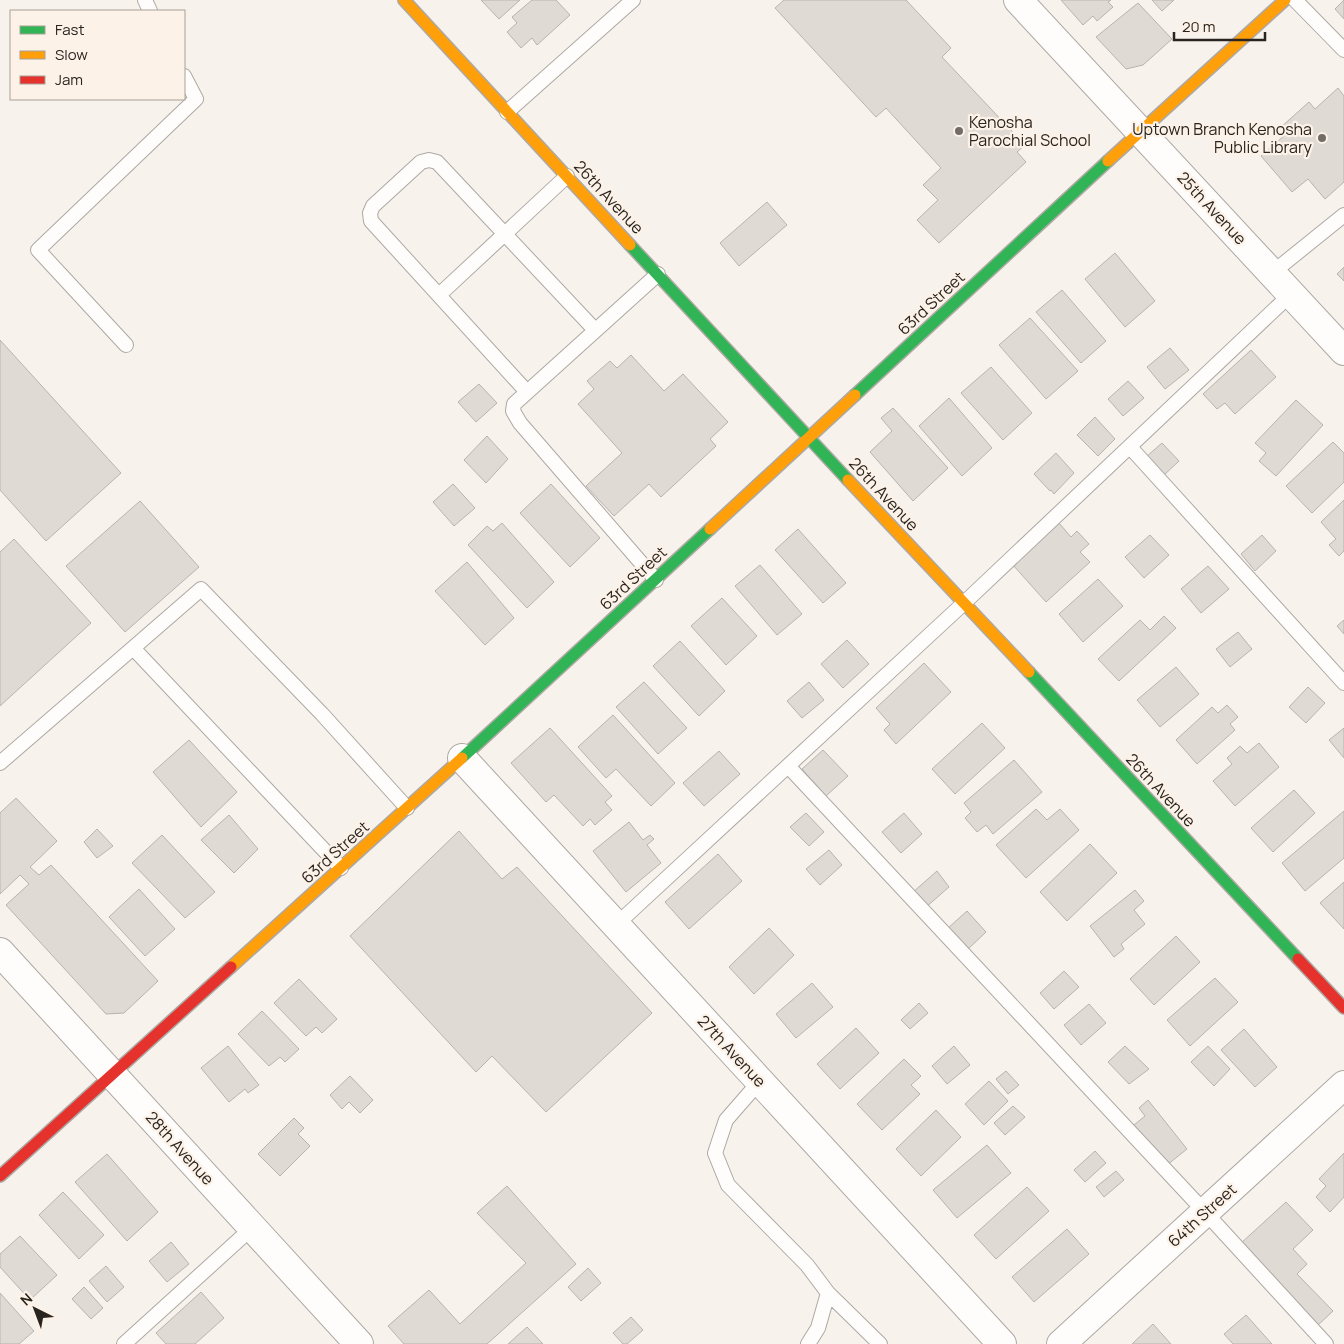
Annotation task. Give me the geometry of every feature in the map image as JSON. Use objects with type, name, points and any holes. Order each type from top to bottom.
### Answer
[{"type":"street","name":"26th Avenue","points":[[404,0],[809,438],[1344,1008]]},
{"type":"street","name":"25th Avenue","points":[[1018,0],[1344,351]]},
{"type":"street","name":"63rd Street","points":[[0,1176],[342,868],[1285,0]]},
{"type":"street","name":"27th Avenue","points":[[462,758],[1002,1344]]},
{"type":"street","name":"28th Avenue","points":[[0,952],[359,1344]]},
{"type":"street","name":"64th Street","points":[[1061,1344],[1344,1085]]},
{"type":"lane","points":[[507,112],[633,0]]},
{"type":"lane","points":[[1295,0],[1344,50]]},
{"type":"lane","points":[[126,345],[38,250],[196,99],[185,78]]},
{"type":"lane","points":[[527,392],[371,221],[370,213],[373,206],[422,162],[429,160],[437,162],[595,330]]},
{"type":"lane","points":[[439,295],[567,176]]},
{"type":"lane","points":[[1272,273],[1344,215]]},
{"type":"lane","points":[[656,580],[520,423],[513,411],[514,404],[658,274]]},
{"type":"lane","points":[[616,925],[964,604],[1291,294]]},
{"type":"lane","points":[[1130,447],[1344,683]]},
{"type":"lane","points":[[0,763],[201,589],[322,714],[407,808]]},
{"type":"lane","points":[[132,648],[342,868]]},
{"type":"lane","points":[[788,766],[1326,1344]]},
{"type":"lane","points":[[760,1081],[726,1120],[715,1152],[728,1184],[807,1265],[828,1293],[880,1344]]},
{"type":"lane","points":[[124,1344],[253,1227]]},
{"type":"lane","points":[[808,1344],[818,1328],[828,1293]]},
{"type":"building","points":[[481,0],[520,0],[499,19]]},
{"type":"building","points":[[532,0],[556,0],[570,15],[537,45],[532,38],[521,48],[507,32],[517,23],[512,17]]},
{"type":"building","name":"Kenosha Parochial School","points":[[784,0],[906,0],[951,48],[942,57],[1025,145],[1017,152],[1026,162],[939,243],[917,220],[938,200],[923,185],[941,168],[886,108],[876,117],[775,8]]},
{"type":"building","points":[[1061,0],[1111,0],[1108,2],[1113,7],[1097,21],[1093,16],[1083,25]]},
{"type":"building","points":[[1152,0],[1174,0],[1162,11]]},
{"type":"building","points":[[1344,0],[1344,19],[1335,9]]},
{"type":"building","points":[[1138,3],[1172,39],[1143,65],[1126,69],[1096,37]]},
{"type":"building","points":[[1338,88],[1344,96],[1344,182],[1325,199],[1308,179],[1292,192],[1261,156],[1286,134],[1280,128],[1309,102],[1315,109]]},
{"type":"building","points":[[767,202],[787,225],[739,266],[720,243]]},
{"type":"building","points":[[1115,253],[1155,301],[1125,327],[1085,279]]},
{"type":"building","points":[[1344,267],[1344,281],[1337,274]]},
{"type":"building","points":[[1062,290],[1106,341],[1081,363],[1036,312]]},
{"type":"building","points":[[1030,318],[1078,371],[1046,399],[999,345]]},
{"type":"building","points":[[0,340],[121,473],[46,541],[0,490]]},
{"type":"building","points":[[1170,348],[1189,370],[1165,389],[1147,367]]},
{"type":"building","points":[[1251,350],[1276,377],[1235,414],[1225,403],[1217,409],[1203,394]]},
{"type":"building","points":[[631,355],[664,391],[683,374],[728,422],[710,439],[716,446],[661,497],[649,484],[614,516],[586,486],[622,453],[578,404],[594,389],[587,381],[610,361],[617,368]]},
{"type":"building","points":[[991,367],[1032,413],[1003,440],[961,393]]},
{"type":"building","points":[[1128,381],[1144,398],[1123,416],[1108,399]]},
{"type":"building","points":[[479,384],[497,403],[476,422],[458,402]]},
{"type":"building","points":[[949,398],[992,448],[962,476],[919,426]]},
{"type":"building","points":[[1296,400],[1323,425],[1276,476],[1259,461],[1266,453],[1255,443]]},
{"type":"building","points":[[893,408],[948,468],[913,501],[870,452],[892,431],[881,418]]},
{"type":"building","points":[[1095,417],[1115,439],[1098,456],[1077,435]]},
{"type":"building","points":[[487,436],[508,459],[486,483],[464,460]]},
{"type":"building","points":[[1333,442],[1344,453],[1344,482],[1312,513],[1286,486]]},
{"type":"building","points":[[1162,443],[1179,461],[1163,476],[1146,457]]},
{"type":"building","points":[[1056,453],[1074,473],[1054,494],[1034,474]]},
{"type":"building","points":[[453,484],[475,508],[454,526],[433,502]]},
{"type":"building","points":[[551,484],[600,538],[570,567],[520,513]]},
{"type":"building","points":[[1344,500],[1344,551],[1339,556],[1329,545],[1336,539],[1321,522]]},
{"type":"building","points":[[140,501],[199,567],[125,632],[66,566]]},
{"type":"building","points":[[502,523],[554,582],[527,608],[468,545],[487,526],[493,531]]},
{"type":"building","points":[[1059,523],[1071,537],[1077,531],[1089,544],[1080,552],[1090,562],[1046,602],[1013,565]]},
{"type":"building","points":[[798,529],[846,583],[823,603],[775,550]]},
{"type":"building","points":[[1150,535],[1169,555],[1144,578],[1125,557]]},
{"type":"building","points":[[1262,535],[1276,551],[1255,571],[1241,554]]},
{"type":"building","points":[[14,539],[91,623],[0,706],[0,552]]},
{"type":"building","points":[[467,562],[514,618],[485,645],[435,591]]},
{"type":"building","points":[[760,565],[802,614],[777,635],[735,586]]},
{"type":"building","points":[[1208,566],[1229,589],[1201,613],[1181,589]]},
{"type":"building","points":[[1098,579],[1123,606],[1083,642],[1059,614]]},
{"type":"building","points":[[722,598],[757,636],[726,665],[691,626]]},
{"type":"building","points":[[1164,616],[1176,628],[1119,681],[1098,659],[1140,620],[1150,630]]},
{"type":"building","points":[[1344,620],[1344,634],[1337,626]]},
{"type":"building","points":[[1238,632],[1252,649],[1230,667],[1216,649]]},
{"type":"building","points":[[847,640],[869,664],[843,688],[821,664]]},
{"type":"building","points":[[680,641],[725,691],[699,716],[653,666]]},
{"type":"building","points":[[924,663],[951,692],[896,744],[884,730],[890,724],[876,708]]},
{"type":"building","points":[[1176,667],[1199,694],[1160,727],[1137,700]]},
{"type":"building","points":[[644,682],[687,728],[658,754],[616,707]]},
{"type":"building","points":[[809,682],[824,700],[802,718],[787,701]]},
{"type":"building","points":[[1308,687],[1325,703],[1306,723],[1289,707]]},
{"type":"building","points":[[1227,705],[1238,717],[1230,724],[1235,730],[1197,764],[1176,740],[1212,707],[1218,713]]},
{"type":"building","points":[[613,715],[675,783],[651,806],[616,769],[606,778],[578,747]]},
{"type":"building","points":[[982,723],[1005,748],[955,794],[932,769]]},
{"type":"building","points":[[550,728],[612,796],[605,802],[612,810],[595,825],[590,819],[583,826],[554,795],[546,802],[511,763]]},
{"type":"building","points":[[1344,728],[1344,758],[1329,740]]},
{"type":"building","points":[[189,740],[237,792],[201,827],[153,772]]},
{"type":"building","points":[[1259,743],[1279,767],[1235,806],[1213,781],[1232,764],[1227,758],[1240,746],[1247,753]]},
{"type":"building","points":[[823,750],[848,776],[826,796],[802,769]]},
{"type":"building","points":[[719,751],[740,774],[704,806],[683,783]]},
{"type":"building","points":[[1014,760],[1042,792],[993,834],[986,825],[977,832],[965,818],[971,812],[964,803]]},
{"type":"building","points":[[1294,790],[1315,813],[1273,852],[1251,828]]},
{"type":"building","points":[[16,798],[57,841],[30,867],[39,875],[51,865],[158,981],[124,1013],[106,1014],[6,905],[29,884],[20,875],[0,894],[0,813]]},
{"type":"building","points":[[1036,809],[1047,820],[1060,809],[1079,830],[1026,878],[996,845]]},
{"type":"building","points":[[1344,811],[1344,858],[1305,891],[1282,863]]},
{"type":"building","points":[[806,813],[824,832],[809,846],[790,827]]},
{"type":"building","points":[[904,813],[922,834],[901,853],[882,832]]},
{"type":"building","points":[[229,815],[258,849],[234,873],[201,840]]},
{"type":"building","points":[[629,822],[643,840],[650,835],[654,839],[647,845],[661,863],[626,892],[593,851]]},
{"type":"building","points":[[97,829],[113,846],[97,858],[84,842]]},
{"type":"building","points":[[459,831],[502,879],[517,867],[652,1013],[546,1112],[492,1056],[476,1072],[350,936]]},
{"type":"building","points":[[162,835],[215,892],[185,918],[132,863]]},
{"type":"building","points":[[1090,844],[1117,873],[1067,921],[1040,892]]},
{"type":"building","points":[[829,850],[842,865],[820,885],[806,869]]},
{"type":"building","points":[[718,854],[742,881],[689,929],[665,902]]},
{"type":"building","points":[[937,871],[949,887],[925,908],[912,893]]},
{"type":"building","points":[[1344,882],[1344,929],[1320,903]]},
{"type":"building","points":[[139,889],[175,929],[145,956],[109,917]]},
{"type":"building","points":[[1135,890],[1144,901],[1134,910],[1145,924],[1121,944],[1124,949],[1114,957],[1090,926]]},
{"type":"building","points":[[967,911],[986,932],[966,951],[947,929]]},
{"type":"building","points":[[769,928],[794,955],[754,994],[729,967]]},
{"type":"building","points":[[1176,936],[1200,962],[1154,1005],[1130,979]]},
{"type":"building","points":[[1064,971],[1079,987],[1054,1009],[1040,993]]},
{"type":"building","points":[[1215,978],[1238,1002],[1190,1046],[1167,1020]]},
{"type":"building","points":[[299,979],[337,1019],[322,1033],[316,1027],[306,1036],[274,1003]]},
{"type":"building","points":[[812,983],[833,1007],[796,1038],[776,1014]]},
{"type":"building","points":[[919,1003],[928,1013],[910,1029],[901,1020]]},
{"type":"building","points":[[1089,1004],[1106,1023],[1081,1045],[1064,1025]]},
{"type":"building","points":[[262,1011],[299,1049],[285,1062],[280,1057],[269,1066],[238,1034]]},
{"type":"building","points":[[856,1028],[879,1053],[840,1089],[817,1064]]},
{"type":"building","points":[[1244,1029],[1277,1067],[1255,1087],[1221,1050]]},
{"type":"building","points":[[228,1046],[259,1085],[248,1093],[245,1089],[229,1102],[201,1068]]},
{"type":"building","points":[[954,1046],[970,1065],[947,1084],[932,1066]]},
{"type":"building","points":[[1125,1046],[1149,1069],[1129,1084],[1108,1062]]},
{"type":"building","points":[[1208,1046],[1230,1069],[1214,1086],[1191,1062]]},
{"type":"building","points":[[904,1059],[921,1076],[911,1085],[920,1094],[882,1130],[857,1104]]},
{"type":"building","points":[[1006,1071],[1019,1085],[1008,1094],[996,1079]]},
{"type":"building","points":[[350,1076],[373,1100],[360,1113],[349,1102],[342,1109],[330,1095]]},
{"type":"building","points":[[989,1081],[1008,1101],[984,1125],[965,1104]]},
{"type":"building","points":[[1148,1100],[1187,1149],[1167,1165],[1134,1125],[1145,1116],[1139,1108]]},
{"type":"building","points":[[1013,1106],[1025,1117],[1005,1135],[994,1123]]},
{"type":"building","points":[[936,1110],[961,1137],[921,1176],[896,1149]]},
{"type":"building","points":[[294,1118],[304,1128],[298,1134],[310,1146],[280,1176],[258,1154]]},
{"type":"building","points":[[987,1145],[1011,1173],[957,1218],[933,1190]]},
{"type":"building","points":[[1095,1151],[1106,1163],[1085,1182],[1074,1170]]},
{"type":"building","points":[[1344,1153],[1344,1197],[1330,1212],[1316,1197],[1326,1186],[1319,1179]]},
{"type":"building","points":[[107,1154],[158,1212],[127,1241],[75,1182]]},
{"type":"building","points":[[1116,1171],[1124,1180],[1104,1197],[1096,1187]]},
{"type":"building","points":[[507,1186],[576,1264],[487,1344],[404,1344],[388,1326],[429,1290],[460,1324],[526,1263],[477,1213]]},
{"type":"building","points":[[1027,1187],[1049,1211],[996,1259],[974,1235]]},
{"type":"building","points":[[63,1192],[104,1235],[79,1259],[39,1215]]},
{"type":"building","points":[[1286,1202],[1313,1230],[1293,1249],[1307,1264],[1297,1274],[1333,1311],[1317,1326],[1240,1244]]},
{"type":"building","points":[[1067,1229],[1089,1254],[1034,1302],[1012,1277]]},
{"type":"building","points":[[20,1236],[57,1275],[30,1300],[0,1267],[0,1254]]},
{"type":"building","points":[[171,1242],[189,1264],[167,1282],[149,1261]]},
{"type":"building","points":[[106,1266],[124,1287],[107,1302],[89,1281]]},
{"type":"building","points":[[588,1268],[601,1283],[581,1301],[568,1287]]},
{"type":"building","points":[[84,1287],[103,1308],[91,1319],[72,1299]]},
{"type":"building","points":[[201,1292],[224,1318],[195,1344],[166,1344],[156,1333]]},
{"type":"building","points":[[0,1293],[34,1331],[19,1344],[0,1344]]},
{"type":"building","points":[[1246,1315],[1272,1344],[1233,1344],[1224,1334]]},
{"type":"building","points":[[631,1317],[643,1330],[627,1344],[623,1344],[613,1333]]},
{"type":"building","points":[[1153,1324],[1171,1344],[1132,1344]]},
{"type":"building","points":[[527,1327],[543,1344],[508,1344]]},
{"type":"traffic: fast","points":[[855,395],[1108,161]]},
{"type":"traffic: fast","points":[[630,245],[848,480]]},
{"type":"traffic: fast","points":[[462,758],[710,529]]},
{"type":"traffic: fast","points":[[1029,672],[1298,959]]},
{"type":"traffic: slow","points":[[404,0],[630,245]]},
{"type":"traffic: slow","points":[[1108,161],[1285,0]]},
{"type":"traffic: slow","points":[[710,529],[855,395]]},
{"type":"traffic: slow","points":[[848,480],[1029,672]]},
{"type":"traffic: slow","points":[[231,967],[462,758]]},
{"type":"traffic: jam","points":[[1298,959],[1344,1008]]},
{"type":"traffic: jam","points":[[0,1176],[231,967]]},
{"type":"place","name":"Kenosha Parochial School","points":[[959,131]]},
{"type":"place","name":"Uptown Branch Kenosha Public Library","points":[[1322,138]]}]
